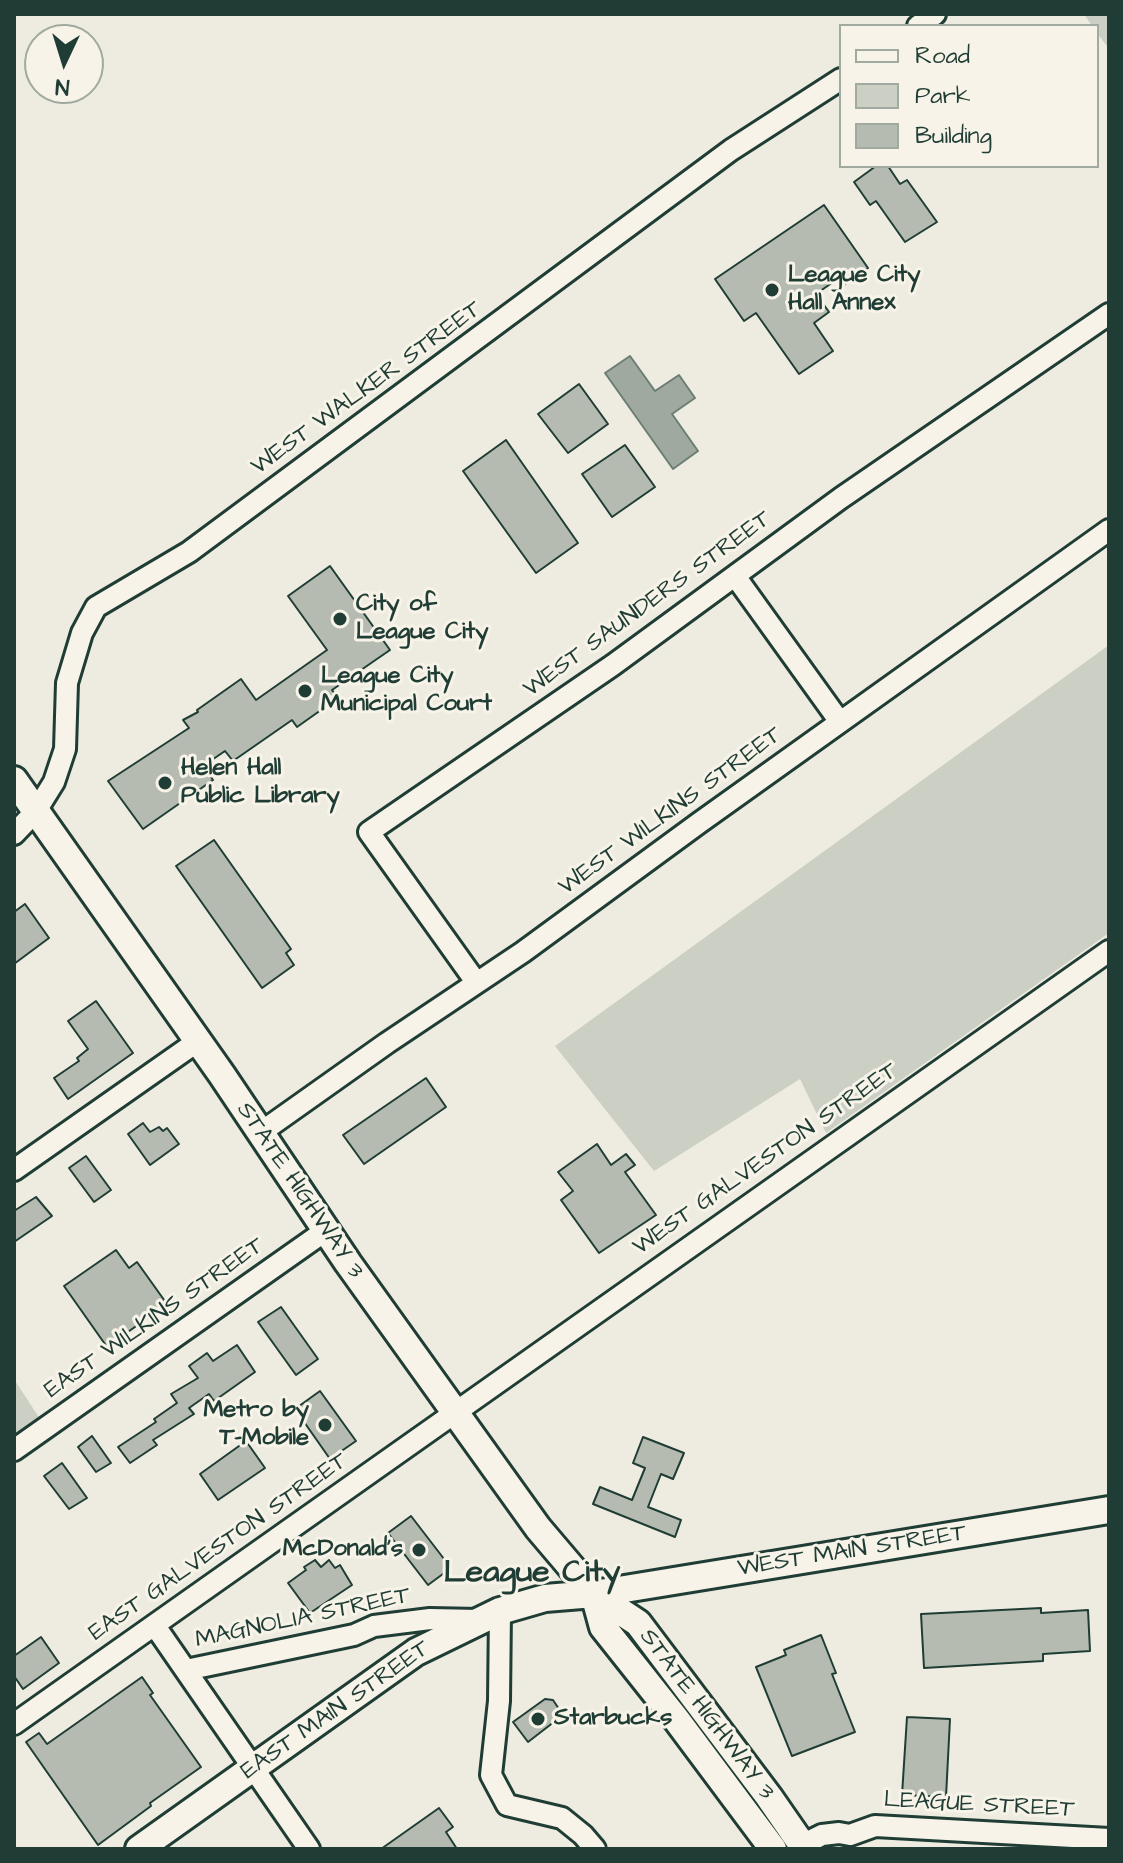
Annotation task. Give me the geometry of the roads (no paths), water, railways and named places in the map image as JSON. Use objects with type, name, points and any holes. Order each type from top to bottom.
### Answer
[{"type":"main road","name":"STATE HIGHWAY 3","points":[[14,780],[198,1041],[325,1231],[538,1528],[594,1594],[638,1623],[804,1847]]},
{"type":"main road","name":"WEST MAIN STREET","points":[[594,1594],[1109,1510]]},
{"type":"main road","name":"STATE HIGHWAY 3","points":[[594,1594],[603,1627],[773,1849]]},
{"type":"main road","name":"EAST MAIN STREET","points":[[139,1849],[416,1652],[490,1615],[545,1598],[594,1594]]},
{"type":"street","name":"WEST WALKER STREET","points":[[14,834],[36,811],[54,782],[65,749],[67,683],[82,633],[96,607],[189,552],[731,150],[839,80]]},
{"type":"street","name":"WEST SAUNDERS STREET","points":[[476,982],[369,832],[613,665],[841,498],[1109,314]]},
{"type":"street","name":"WEST WILKINS STREET","points":[[260,1133],[523,952],[1109,530]]},
{"type":"street","points":[[735,576],[840,722]]},
{"type":"street","name":"WEST GALVESTON STREET","points":[[453,1412],[1109,951]]},
{"type":"street","points":[[14,1170],[198,1041]]},
{"type":"street","name":"EAST WILKINS STREET","points":[[14,1450],[325,1231]]},
{"type":"street","name":"EAST GALVESTON STREET","points":[[15,1720],[155,1626],[453,1412]]},
{"type":"street","points":[[490,1615],[499,1701],[491,1775],[507,1805],[562,1818],[595,1849]]},
{"type":"street","name":"MAGNOLIA STREET","points":[[186,1670],[354,1635],[374,1626],[490,1615]]},
{"type":"street","points":[[155,1626],[309,1849]]},
{"type":"street","name":"LEAGUE STREET","points":[[804,1847],[822,1835],[839,1833],[845,1842],[875,1826],[1109,1839]]},
{"type":"place","name":"League City Hall Annex","points":[[772,290]]},
{"type":"place","name":"City of League City","points":[[340,619]]},
{"type":"place","name":"League City Municipal Court","points":[[305,691]]},
{"type":"place","name":"Helen Hall Public Library","points":[[165,783]]},
{"type":"place","name":"Metro by T-Mobile","points":[[325,1425]]},
{"type":"place","name":"McDonald's","points":[[419,1550]]},
{"type":"place","name":"Starbucks","points":[[538,1719]]},
{"type":"district","name":"League City","points":[[532,1574]]}]
